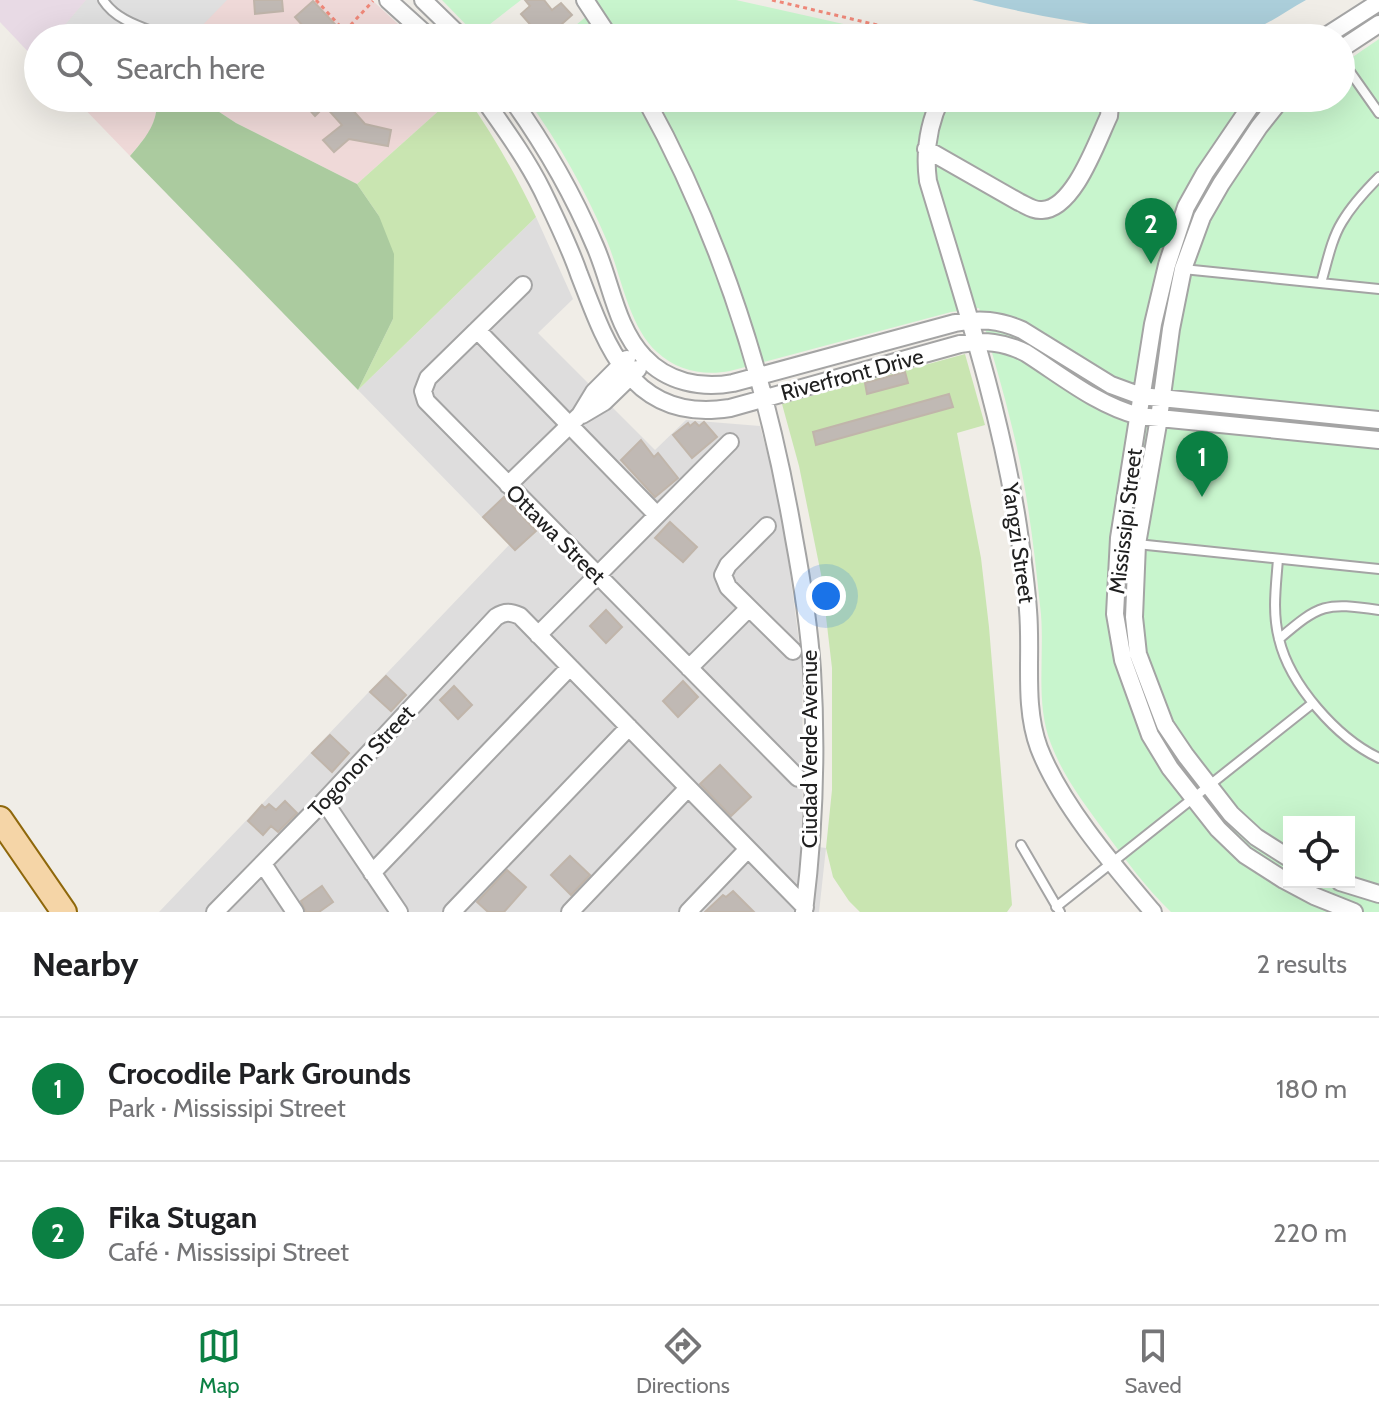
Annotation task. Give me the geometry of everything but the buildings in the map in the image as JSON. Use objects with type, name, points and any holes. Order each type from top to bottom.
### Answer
[{"type":"main road","points":[[0,819],[64,912]]},
{"type":"street","points":[[388,0],[415,24]]},
{"type":"street","points":[[423,0],[448,24]]},
{"type":"street","points":[[585,0],[601,24]]},
{"type":"street","points":[[1345,24],[1379,2]]},
{"type":"street","points":[[1355,40],[1379,24]]},
{"type":"street","name":"Riverfront Drive","points":[[493,112],[541,188],[603,336],[626,371],[642,388],[661,400],[706,410],[730,408],[960,344],[990,341],[1015,347],[1119,411],[1139,416],[1379,440]]},
{"type":"street","points":[[508,485],[575,420],[594,392],[626,371],[642,355],[623,323],[595,246],[560,175],[521,112]]},
{"type":"street","name":"Ciudad Verde Avenue","points":[[653,112],[669,141],[727,275],[743,321],[765,398],[788,501],[812,670],[814,791],[804,910]]},
{"type":"street","name":"Yangzi Street","points":[[935,112],[926,149],[928,181],[1001,433],[1018,526],[1028,611],[1032,722],[1039,748],[1078,816],[1153,912]]},
{"type":"street","points":[[926,149],[1019,202],[1044,211],[1074,188],[1109,112]]},
{"type":"street","name":"Mississipi Street","points":[[1246,112],[1186,207],[1163,280],[1153,324],[1119,538],[1115,614],[1123,660],[1150,735],[1170,768],[1218,829],[1245,855],[1284,880],[1354,912]]},
{"type":"street","name":"Mississipi Street","points":[[1271,112],[1208,206],[1183,269],[1137,544],[1134,617],[1138,654],[1165,725],[1231,814],[1256,837],[1283,854]]},
{"type":"street","name":"Ottawa Street","points":[[523,285],[428,378],[424,396],[429,405],[798,778]]},
{"type":"street","name":"Riverfront Drive","points":[[642,355],[660,371],[691,384],[716,387],[970,320],[985,319],[1022,330],[1111,385],[1141,396],[1379,420]]},
{"type":"street","points":[[477,330],[575,420],[657,515]]},
{"type":"street","points":[[730,442],[538,635],[804,910]]},
{"type":"street","points":[[767,526],[728,565],[723,575],[728,587],[793,651]]},
{"type":"street","points":[[689,668],[749,608]]},
{"type":"street","name":"Togonon Street","points":[[215,912],[496,617],[508,612],[520,616],[538,635]]},
{"type":"street","points":[[372,873],[570,667]]},
{"type":"street","points":[[452,912],[629,727]]},
{"type":"street","points":[[570,912],[688,788]]},
{"type":"street","points":[[324,801],[399,912]]},
{"type":"street","points":[[688,912],[748,849]]},
{"type":"street","points":[[263,864],[295,912]]},
{"type":"street","points":[[1355,887],[1379,894]]},
{"type":"lane","points":[[103,0],[110,11],[133,24]]},
{"type":"lane","points":[[1355,79],[1379,113]]},
{"type":"lane","points":[[1321,283],[1341,223],[1379,177]]},
{"type":"lane","points":[[1183,269],[1379,289]]},
{"type":"lane","points":[[1137,544],[1379,569]]},
{"type":"lane","points":[[1278,559],[1274,610],[1287,661],[1313,703],[1336,729],[1379,758]]},
{"type":"lane","points":[[1279,639],[1304,617],[1319,609],[1350,605],[1379,610]]},
{"type":"lane","points":[[1021,845],[1058,910],[1112,863],[1313,703]]},
{"type":"path","points":[[316,0],[338,24]]},
{"type":"path","points":[[352,24],[374,0]]},
{"type":"path","points":[[772,0],[873,24]]},
{"type":"shaded area","points":[[0,0],[86,0],[66,24],[24,24],[24,47],[0,22]]},
{"type":"shaded area","points":[[86,0],[372,0],[398,24],[66,24]]},
{"type":"shaded area","points":[[86,0],[227,0],[204,24],[66,24]]},
{"type":"shaded area","points":[[88,112],[156,112],[148,134],[130,156]]},
{"type":"shaded area","points":[[219,112],[437,112],[357,184]]},
{"type":"shaded area","points":[[536,217],[573,299],[538,333],[655,450],[686,420],[760,426],[781,505],[802,664],[801,845],[826,848],[819,912],[159,912],[509,545],[358,390]]},
{"type":"green space","points":[[442,0],[521,0],[490,24],[465,24]]},
{"type":"green space","points":[[575,0],[736,0],[843,24],[577,24],[587,16]]},
{"type":"green space","points":[[1379,39],[1379,912],[1171,912],[1136,873],[1068,779],[1046,727],[1041,622],[1026,496],[1009,415],[979,308],[951,312],[730,371],[710,373],[682,368],[657,352],[639,329],[607,241],[561,150],[536,112],[1355,112],[1355,55]]},
{"type":"green space","points":[[156,112],[219,112],[357,184],[379,216],[394,254],[393,319],[358,390],[130,156],[145,138]]},
{"type":"green space","points":[[437,112],[476,112],[536,217],[358,390],[393,319],[379,216],[357,184]]},
{"type":"green space","points":[[965,354],[985,425],[957,433],[981,558],[1012,905],[1007,912],[860,912],[833,877],[826,848],[832,790],[832,668],[821,574],[799,466],[782,404]]},
{"type":"water","points":[[972,0],[1306,0],[1265,24],[1093,24]]},
{"type":"place","name":"Fika Stugan","points":[[1151,264]]},
{"type":"place","name":"Crocodile Park Grounds","points":[[1202,497]]}]
